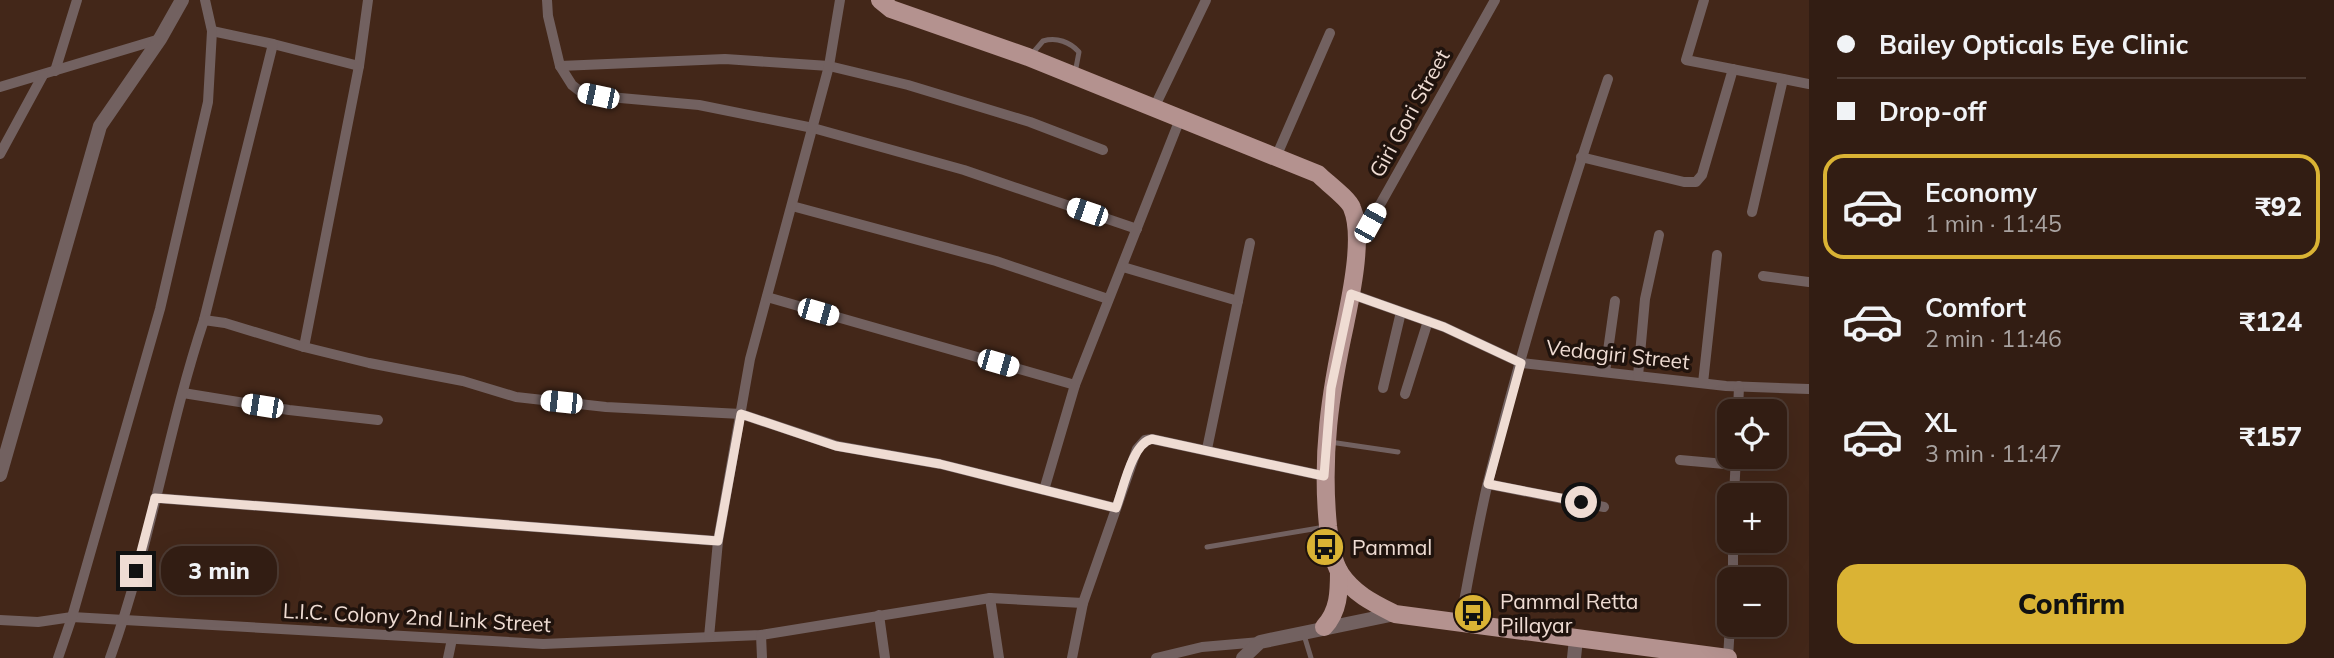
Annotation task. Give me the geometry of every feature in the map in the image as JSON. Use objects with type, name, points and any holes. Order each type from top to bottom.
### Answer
[{"type":"main road","points":[[880,0],[891,9],[1028,57],[1318,174],[1352,207],[1357,245],[1351,294],[1331,388],[1324,476],[1330,546],[1339,571],[1353,590],[1368,601],[1395,614],[1728,658]]},
{"type":"main road","points":[[1324,627],[1334,617],[1339,571]]},
{"type":"street","points":[[55,71],[77,0]]},
{"type":"street","points":[[0,475],[100,127],[160,38],[182,0]]},
{"type":"street","points":[[58,658],[160,309],[208,102],[212,31],[205,0]]},
{"type":"street","points":[[304,347],[359,66],[368,0]]},
{"type":"street","points":[[547,0],[548,16],[560,66],[580,92],[699,105],[813,128],[964,170],[1137,229]]},
{"type":"street","points":[[709,636],[718,541],[750,359],[830,66],[840,0]]},
{"type":"street","points":[[1154,108],[1206,0]]},
{"type":"street","name":"Giri Gori Street","points":[[1357,245],[1495,0]]},
{"type":"street","points":[[1704,0],[1686,60],[1809,85]]},
{"type":"street","points":[[212,31],[359,66]]},
{"type":"street","points":[[1276,157],[1330,33]]},
{"type":"street","points":[[0,87],[160,38]]},
{"type":"street","points":[[110,658],[124,620],[204,320],[273,44]]},
{"type":"street","points":[[560,66],[726,60],[830,66],[908,85],[1030,122],[1103,150]]},
{"type":"street","points":[[1581,157],[1684,182],[1696,182],[1702,176],[1733,69]]},
{"type":"street","points":[[0,154],[43,75]]},
{"type":"street","points":[[1460,623],[1488,484],[1581,157],[1608,79]]},
{"type":"street","points":[[1752,212],[1783,79]]},
{"type":"street","points":[[1044,490],[1074,386],[1180,119]]},
{"type":"street","points":[[792,206],[996,261],[1108,299]]},
{"type":"street","points":[[1638,376],[1645,299],[1659,235]]},
{"type":"street","points":[[1207,449],[1250,243]]},
{"type":"street","points":[[1703,383],[1717,255]]},
{"type":"street","points":[[1123,267],[1238,301]]},
{"type":"street","points":[[1763,276],[1809,282]]},
{"type":"street","name":"Vedagiri Street","points":[[1351,294],[1428,321],[1521,363],[1703,383],[1809,389]]},
{"type":"street","points":[[767,297],[1074,386]]},
{"type":"street","points":[[1605,372],[1615,301]]},
{"type":"street","points":[[1383,388],[1401,312]]},
{"type":"street","points":[[204,320],[225,323],[369,363],[463,381],[516,397],[606,407],[741,414],[836,446],[940,464],[1116,508]]},
{"type":"street","points":[[1405,394],[1428,321]]},
{"type":"street","points":[[1738,399],[1739,386]]},
{"type":"street","points":[[183,393],[289,410],[378,420]]},
{"type":"street","points":[[1072,658],[1083,603],[1137,449],[1145,440],[1207,449],[1324,476]]},
{"type":"street","points":[[1680,460],[1717,461]]},
{"type":"street","points":[[1488,484],[1604,507]]},
{"type":"street","points":[[155,498],[718,541]]},
{"type":"street","points":[[990,598],[999,658]]},
{"type":"street","name":"L.I.C. Colony 2nd Link Street","points":[[0,620],[38,622],[72,617],[543,644],[761,635],[990,598],[1083,603]]},
{"type":"street","points":[[1156,658],[1202,647],[1261,642],[1395,614]]},
{"type":"street","points":[[879,615],[885,658]]},
{"type":"street","points":[[761,635],[762,658]]},
{"type":"street","points":[[1728,658],[1729,637]]},
{"type":"street","points":[[448,658],[452,639]]},
{"type":"street","points":[[1574,658],[1576,639]]},
{"type":"street","points":[[1243,658],[1261,642]]},
{"type":"street","points":[[542,658],[543,644]]},
{"type":"lane","points":[[1028,57],[1043,41],[1057,39],[1066,42],[1079,52],[1074,75]]},
{"type":"lane","points":[[1326,441],[1398,452]]},
{"type":"lane","points":[[1207,547],[1328,527]]},
{"type":"lane","points":[[1303,632],[1311,658]]},
{"type":"place","name":"Pammal","points":[[1325,547]]},
{"type":"place","name":"Pammal Retta Pillayar","points":[[1473,613]]},
{"type":"route","points":[[136,571],[155,498],[718,541],[741,414],[836,446],[940,464],[1116,508],[1137,449],[1145,440],[1207,449],[1324,476],[1331,388],[1351,294],[1444,327],[1521,363],[1488,484],[1581,502]]}]
